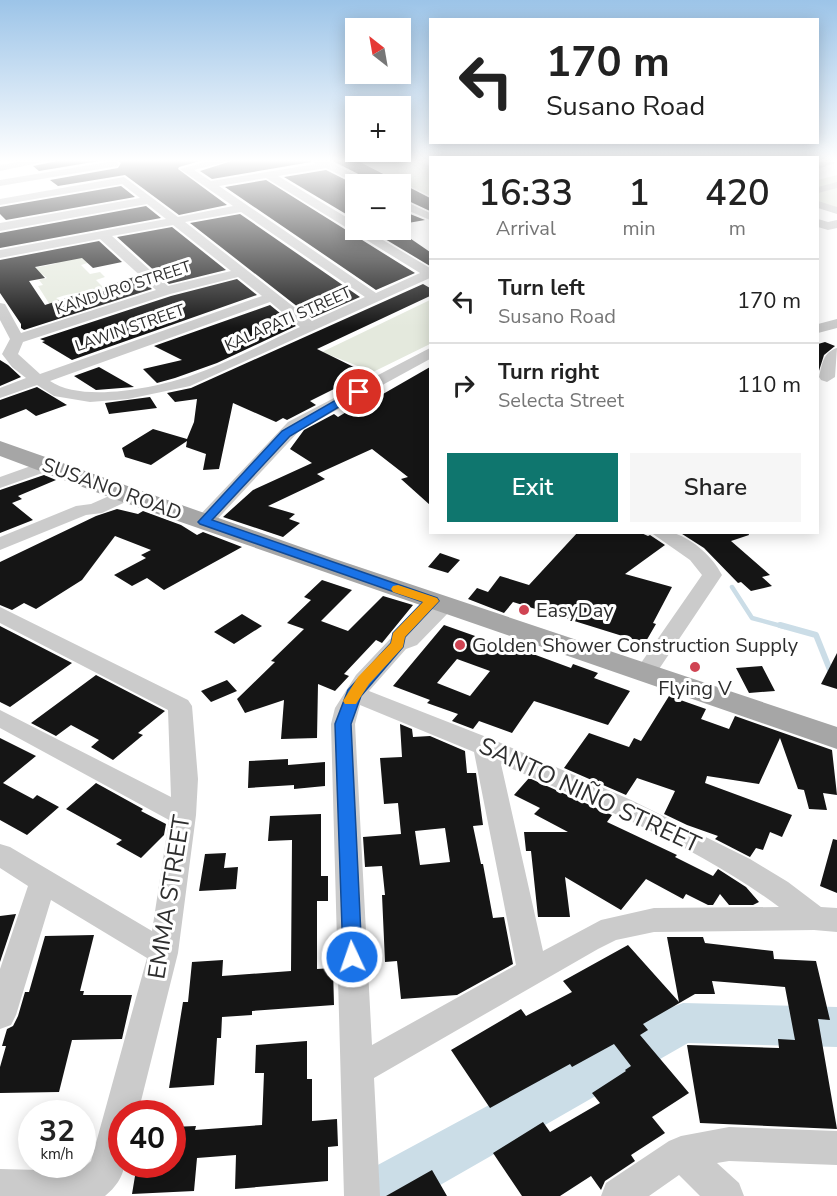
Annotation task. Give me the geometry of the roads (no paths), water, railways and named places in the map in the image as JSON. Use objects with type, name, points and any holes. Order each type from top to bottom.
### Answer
[{"type":"main road","name":"SUSANO ROAD","points":[[0,448],[119,493],[837,738]]},
{"type":"street","points":[[0,227],[62,216]]},
{"type":"street","points":[[169,216],[311,328]]},
{"type":"street","points":[[0,254],[202,216]]},
{"type":"street","points":[[254,216],[376,299]]},
{"type":"street","points":[[819,223],[828,226],[837,224]]},
{"type":"street","points":[[103,235],[165,291]]},
{"type":"street","points":[[375,240],[429,272]]},
{"type":"street","name":"KANDURO STREET","points":[[17,339],[165,291],[241,272]]},
{"type":"street","name":"KALAPATI STREET","points":[[17,339],[10,354],[19,366],[60,393],[75,396],[108,395],[157,388],[197,379],[429,273]]},
{"type":"street","name":"LAWIN STREET","points":[[0,393],[272,297]]},
{"type":"street","points":[[0,307],[17,339]]},
{"type":"street","points":[[819,329],[837,323]]},
{"type":"street","points":[[827,377],[831,358],[837,353]]},
{"type":"street","points":[[204,522],[294,426],[429,354]]},
{"type":"street","points":[[0,483],[45,466]]},
{"type":"street","points":[[0,544],[82,510],[95,509],[119,493]]},
{"type":"street","points":[[645,673],[712,575],[710,567],[702,560],[662,534]]},
{"type":"street","points":[[362,1187],[343,724],[354,694],[398,644],[409,640],[438,603]]},
{"type":"street","name":"EMMA STREET","points":[[0,614],[180,706],[185,779],[183,815],[163,953],[106,1171],[94,1183],[81,1189],[0,1187]]},
{"type":"street","name":"SANTO NIÑO STREET","points":[[354,694],[590,791],[743,867],[826,920]]},
{"type":"street","points":[[0,718],[183,815]]},
{"type":"street","points":[[485,746],[532,971]]},
{"type":"street","points":[[0,855],[163,953]]},
{"type":"street","points":[[0,1015],[42,882]]},
{"type":"street","points":[[357,1070],[611,929],[654,920],[826,920]]},
{"type":"street","points":[[619,1196],[681,1153],[729,1144],[837,1148]]},
{"type":"street","points":[[681,1153],[726,1196]]},
{"type":"waterway","points":[[732,587],[752,618],[785,627]]},
{"type":"waterway","points":[[780,625],[816,635],[832,675]]},
{"type":"waterway","points":[[379,1192],[683,1023],[837,1027]]},
{"type":"place","name":"EasyDay","points":[[524,610]]},
{"type":"place","name":"Golden Shower Construction Supply","points":[[460,645]]},
{"type":"place","name":"Flying V","points":[[695,667]]}]
